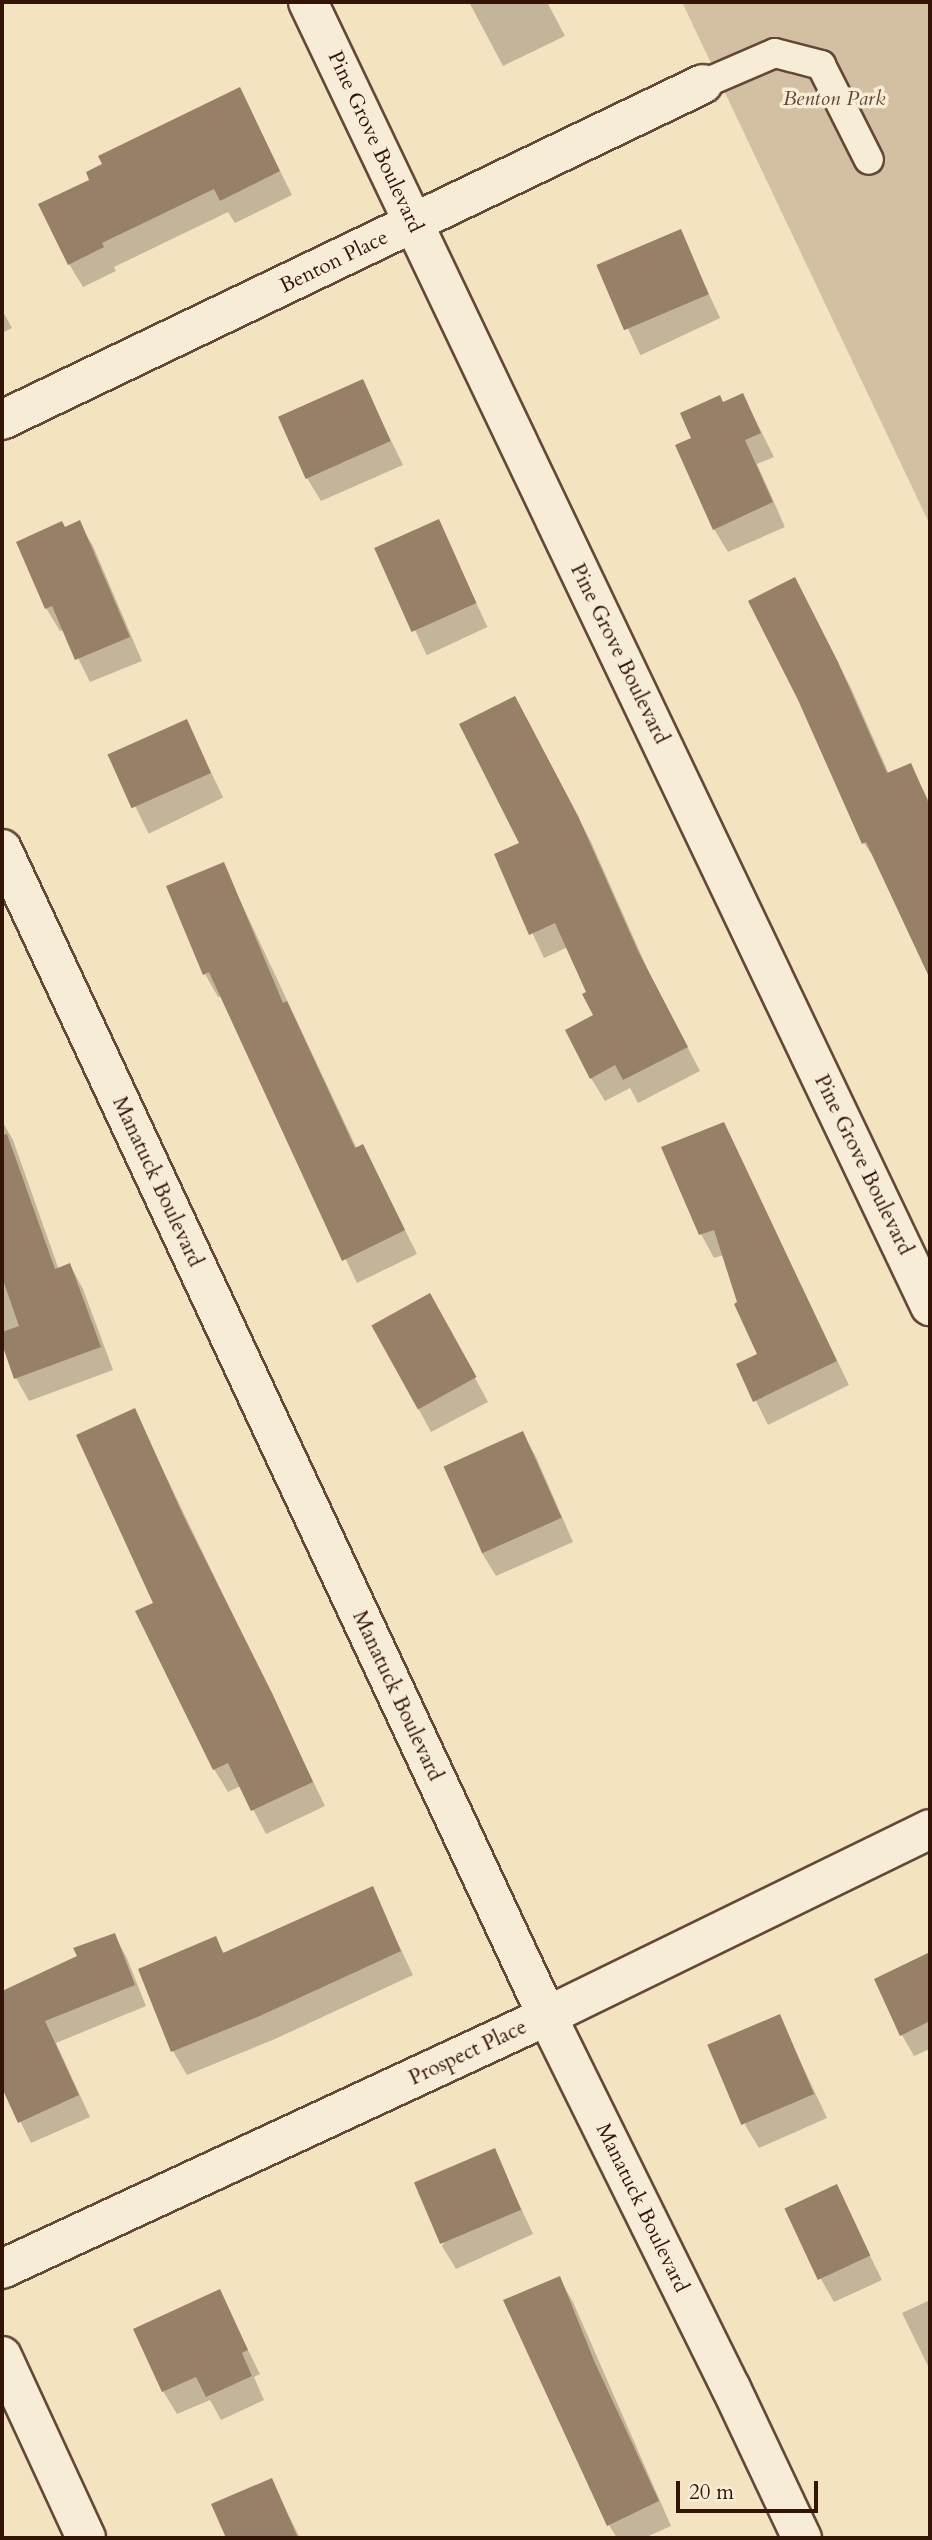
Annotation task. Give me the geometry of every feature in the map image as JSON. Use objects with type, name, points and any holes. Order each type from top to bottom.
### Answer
[{"type":"street","name":"Pine Grove Boulevard","points":[[308,2],[930,1306]]},
{"type":"street","name":"Benton Place","points":[[2,421],[704,84]]},
{"type":"street","name":"Manatuck Boulevard","points":[[2,849],[547,2016],[732,2388],[802,2538]]},
{"type":"street","name":"Prospect Place","points":[[2,2269],[547,2016],[930,1829]]},
{"type":"street","points":[[2,2356],[86,2538]]},
{"type":"lane","points":[[704,84],[775,53],[821,65],[869,160]]},
{"type":"green space","name":"Benton Park","points":[[682,2],[930,2],[930,525]]},
{"type":"building","points":[[240,87],[280,171],[220,201],[214,189],[102,243],[104,247],[68,265],[38,204],[89,180],[86,172],[102,164],[98,156]]},
{"type":"building","points":[[681,229],[709,294],[624,330],[596,265]]},
{"type":"building","points":[[363,379],[391,441],[306,479],[278,417]]},
{"type":"building","points":[[743,393],[761,433],[745,440],[773,502],[713,530],[675,445],[691,438],[680,413],[720,395],[723,402]]},
{"type":"building","points":[[439,519],[476,603],[412,632],[374,548]]},
{"type":"building","points":[[80,520],[130,637],[75,660],[52,606],[45,609],[16,542],[62,521],[65,527]]},
{"type":"building","points":[[795,577],[838,662],[887,773],[911,763],[930,806],[930,979],[866,842],[862,844],[798,700],[748,601]]},
{"type":"building","points":[[515,696],[578,816],[638,951],[688,1047],[623,1080],[615,1065],[590,1079],[565,1030],[593,1015],[582,994],[586,992],[555,923],[529,935],[494,854],[519,843],[459,724]]},
{"type":"building","points":[[187,719],[211,773],[132,808],[108,754]]},
{"type":"building","points":[[224,862],[283,1003],[287,1001],[355,1148],[363,1144],[405,1230],[342,1261],[209,972],[203,975],[166,886]]},
{"type":"building","points":[[724,1122],[837,1361],[753,1402],[736,1364],[757,1354],[734,1304],[737,1302],[714,1230],[699,1235],[661,1147]]},
{"type":"building","points":[[7,1134],[55,1269],[70,1263],[101,1347],[14,1379],[2,1344],[2,1332],[19,1326],[2,1277],[2,1135]]},
{"type":"building","points":[[430,1293],[477,1377],[418,1409],[371,1325]]},
{"type":"building","points":[[135,1408],[183,1515],[273,1695],[313,1782],[251,1811],[228,1763],[213,1770],[135,1611],[153,1603],[76,1435]]},
{"type":"building","points":[[523,1431],[562,1518],[482,1553],[444,1466]]},
{"type":"building","points":[[373,1886],[401,1951],[262,2015],[171,2052],[138,1969],[216,1936],[223,1953]]},
{"type":"building","points":[[115,1933],[135,1985],[45,2021],[79,2095],[18,2123],[2,2088],[2,1991],[77,1956],[73,1948]]},
{"type":"building","points":[[930,1952],[930,2021],[900,2036],[874,1979]]},
{"type":"building","points":[[780,2014],[814,2094],[741,2125],[707,2045]]},
{"type":"building","points":[[495,2148],[521,2210],[440,2244],[414,2182]]},
{"type":"building","points":[[837,2184],[870,2256],[818,2280],[784,2209]]},
{"type":"building","points":[[560,2276],[595,2363],[659,2501],[607,2526],[503,2300]]},
{"type":"building","points":[[220,2289],[248,2350],[242,2353],[252,2376],[206,2397],[196,2377],[162,2392],[133,2329]]},
{"type":"building","points":[[272,2478],[298,2538],[226,2538],[211,2504]]}]
